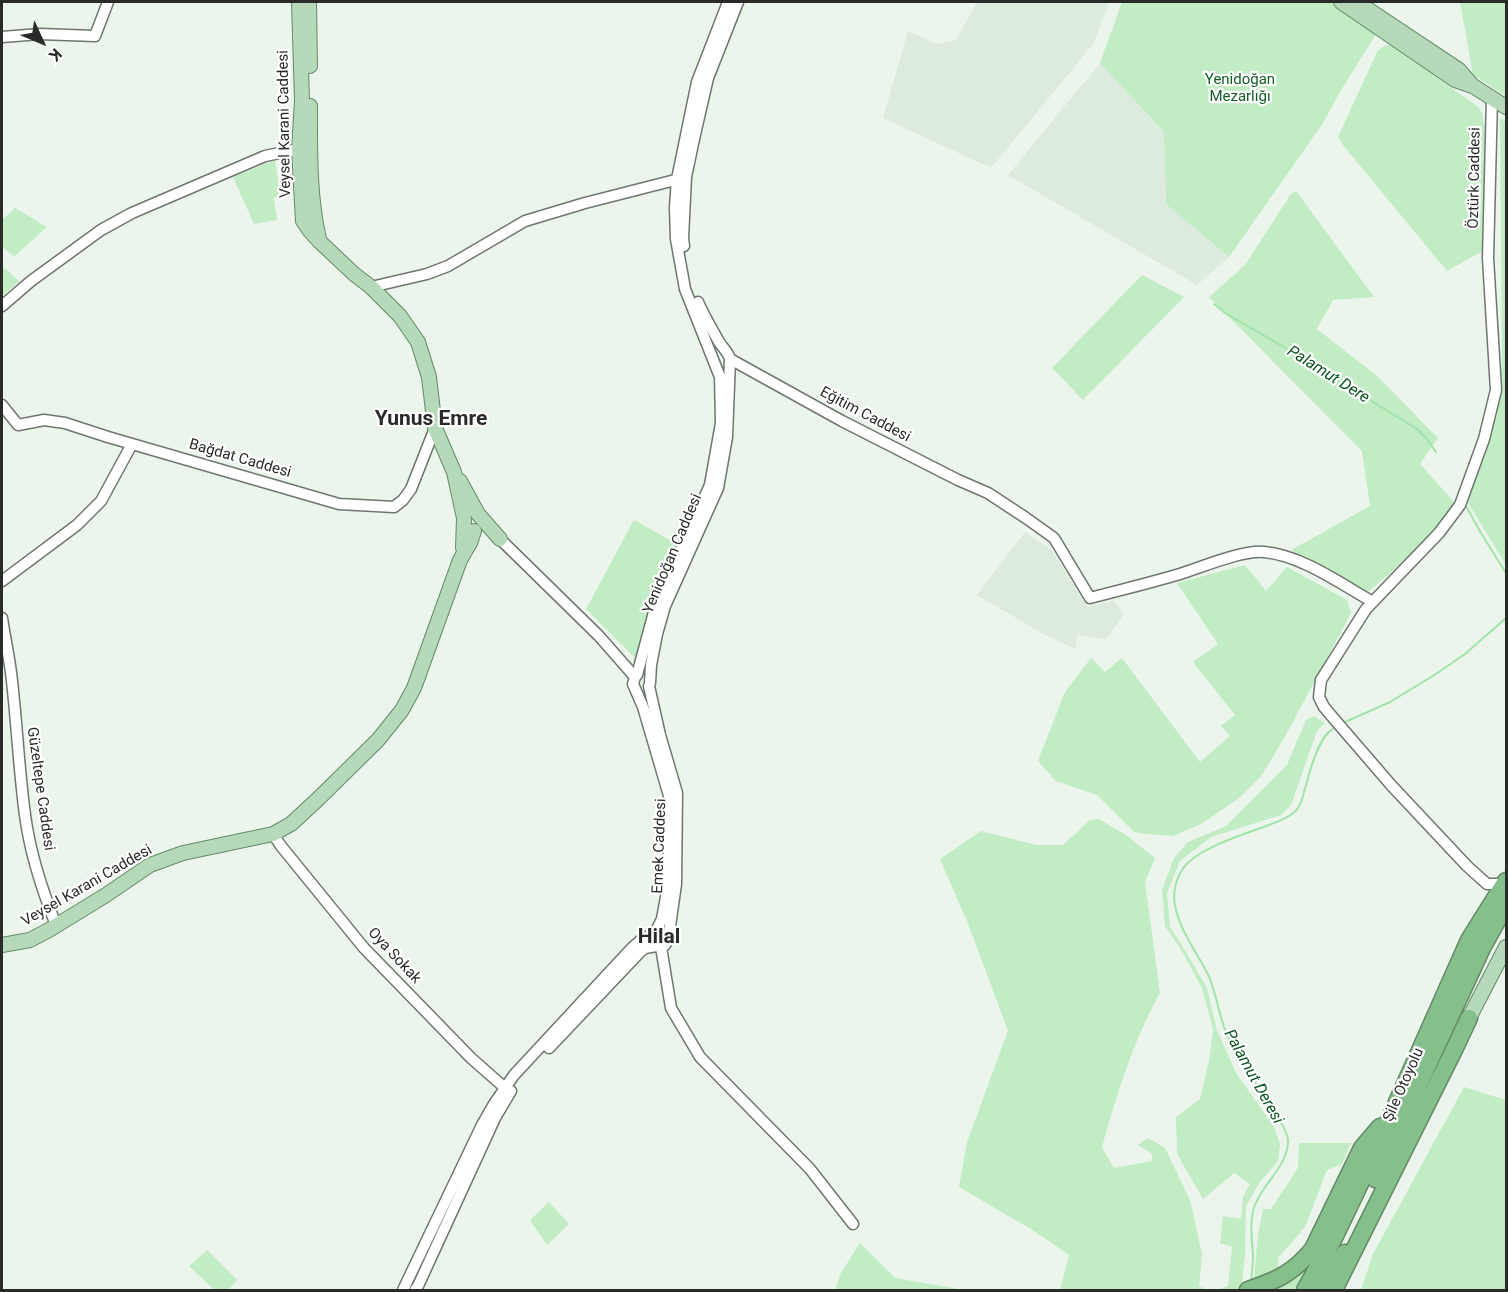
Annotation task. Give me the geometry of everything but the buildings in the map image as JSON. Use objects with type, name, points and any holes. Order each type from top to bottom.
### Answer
[{"type":"highway","name":"Şile Otoyolu","points":[[1305,1290],[1334,1238],[1369,1165],[1469,940],[1505,883]]},
{"type":"highway","name":"Şile Otoyolu","points":[[1316,1290],[1374,1181],[1483,946],[1506,905]]},
{"type":"highway","points":[[1334,1290],[1469,1018]]},
{"type":"highway","points":[[1248,1290],[1291,1272],[1313,1249],[1362,1148],[1392,1113]]},
{"type":"highway","points":[[1316,1290],[1369,1222]]},
{"type":"main road","name":"Veysel Karani Caddesi","points":[[299,2],[305,148]]},
{"type":"main road","name":"Veysel Karani Caddesi","points":[[2,945],[30,940],[106,895],[150,865],[177,855],[273,834],[291,824],[378,740],[402,710],[414,688],[462,557],[470,543],[473,522],[465,487],[454,472],[435,428],[429,377],[418,342],[400,316],[319,241],[303,221],[309,2]]},
{"type":"main road","points":[[1341,2],[1385,27]]},
{"type":"main road","points":[[1357,2],[1385,27],[1455,80],[1473,86],[1506,107]]},
{"type":"main road","points":[[473,522],[500,539]]},
{"type":"main road","points":[[1469,1018],[1506,947]]},
{"type":"street","points":[[2,37],[40,34],[95,36],[108,2]]},
{"type":"street","name":"Yenidoğan Caddesi","points":[[636,676],[657,601],[710,485],[723,438],[720,377],[685,289],[676,239],[675,207],[703,80],[728,2]]},
{"type":"street","name":"Yenidoğan Caddesi","points":[[703,80],[738,2]]},
{"type":"street","name":"Öztürk Caddesi","points":[[1492,98],[1488,258],[1496,390],[1484,439],[1460,505],[1439,533],[1366,609],[1321,680],[1319,698],[1324,707],[1390,785],[1467,866],[1487,884],[1505,883]]},
{"type":"street","points":[[2,306],[31,281],[101,230],[132,213],[265,156],[305,148]]},
{"type":"street","points":[[371,287],[427,274],[447,266],[525,221],[682,178]]},
{"type":"street","name":"Yenidoğan Caddesi","points":[[650,684],[651,665],[665,606],[718,488],[723,438],[727,355],[692,287],[683,238],[682,178]]},
{"type":"street","points":[[714,360],[722,366],[728,363],[727,355]]},
{"type":"street","name":"Eğitim Caddesi","points":[[727,355],[842,421],[988,494],[1054,538],[1090,598],[1238,555],[1263,551],[1306,564],[1373,602]]},
{"type":"street","name":"Bağdat Caddesi","points":[[2,405],[18,426],[44,420],[65,423],[339,504],[394,507],[411,489],[435,428]]},
{"type":"street","points":[[2,581],[77,525],[101,501],[132,444]]},
{"type":"street","points":[[500,539],[599,636],[636,676]]},
{"type":"street","name":"Güzeltepe Caddesi","points":[[2,618],[12,679],[25,815],[44,895],[56,925]]},
{"type":"street","points":[[642,674],[647,676],[650,684],[643,691],[636,689],[633,681],[636,676],[642,674]]},
{"type":"street","name":"Emek Caddesi","points":[[650,684],[656,737]]},
{"type":"street","name":"Emek Caddesi","points":[[636,689],[656,737],[673,792],[670,799],[676,884],[662,944],[671,1008],[700,1057],[810,1169],[853,1224]]},
{"type":"street","name":"Oya Sokak","points":[[273,834],[364,948],[471,1058],[505,1088]]},
{"type":"street","name":"Emek Caddesi","points":[[655,932],[662,919],[673,860]]},
{"type":"street","points":[[411,1287],[470,1162],[499,1110],[520,1080],[640,952],[645,948],[662,944],[664,931],[655,932],[632,948],[514,1075],[482,1125],[470,1162]]},
{"type":"shaded area","points":[[977,2],[1109,2],[1094,43],[991,168],[883,118],[908,31],[937,44],[956,40]]},
{"type":"shaded area","points":[[1100,63],[1164,132],[1166,204],[1229,257],[1197,285],[1008,175]]},
{"type":"shaded area","points":[[1025,532],[1052,550],[1087,607],[1114,601],[1124,615],[1106,639],[1078,635],[1075,649],[1045,635],[977,595]]},
{"type":"green space","name":"Yenidoğan Mezarlığı","points":[[1122,2],[1335,2],[1378,31],[1323,123],[1229,257],[1166,204],[1164,132],[1100,63]]},
{"type":"green space","points":[[1460,2],[1506,2],[1506,96],[1473,75]]},
{"type":"green space","points":[[1386,45],[1393,46],[1477,106],[1482,113],[1485,128],[1483,251],[1447,271],[1338,137],[1378,50]]},
{"type":"green space","points":[[1500,118],[1506,122],[1506,565],[1465,498],[1502,367]]},
{"type":"green space","points":[[275,160],[280,196],[274,198],[277,220],[254,224],[233,177]]},
{"type":"green space","points":[[1296,191],[1374,297],[1333,300],[1317,329],[1377,376],[1438,438],[1420,464],[1455,503],[1444,527],[1363,596],[1351,594],[1291,550],[1370,506],[1362,451],[1209,297],[1245,265],[1291,194]]},
{"type":"green space","points":[[15,208],[47,227],[14,257],[2,246],[2,220]]},
{"type":"green space","points":[[4,268],[19,281],[2,296],[2,270]]},
{"type":"green space","points":[[1142,275],[1184,297],[1083,400],[1052,368]]},
{"type":"green space","points":[[634,520],[677,544],[638,661],[586,609]]},
{"type":"green space","points":[[1245,565],[1266,591],[1287,567],[1347,600],[1351,613],[1262,775],[1239,798],[1201,824],[1173,836],[1134,832],[1097,795],[1056,781],[1038,761],[1065,692],[1091,658],[1105,672],[1122,658],[1200,762],[1230,736],[1221,726],[1235,715],[1193,662],[1218,644],[1177,583]]},
{"type":"green space","points":[[1314,716],[1325,723],[1317,731],[1291,805],[1281,815],[1211,837],[1180,861],[1167,893],[1170,927],[1207,988],[1217,1030],[1236,1073],[1274,1127],[1280,1144],[1278,1161],[1260,1182],[1246,1206],[1245,1256],[1241,1290],[1216,1290],[1228,1286],[1232,1247],[1220,1243],[1223,1216],[1241,1219],[1243,1197],[1250,1184],[1234,1173],[1203,1199],[1177,1154],[1176,1117],[1200,1099],[1209,1061],[1213,1030],[1202,988],[1165,926],[1162,890],[1174,858],[1188,842],[1226,826],[1287,765],[1306,720]]},
{"type":"green space","points":[[1099,819],[1126,835],[1155,858],[1145,882],[1160,993],[1134,1049],[1102,1147],[1114,1168],[1152,1161],[1152,1154],[1138,1145],[1148,1138],[1165,1148],[1190,1200],[1202,1254],[1199,1286],[1207,1290],[1060,1290],[1069,1255],[1034,1231],[959,1187],[967,1142],[1008,1031],[969,926],[940,859],[981,831],[1036,845],[1063,845],[1090,820]]},
{"type":"green space","points":[[1464,1087],[1506,1100],[1506,1290],[1361,1290],[1373,1254]]},
{"type":"green space","points":[[1299,1143],[1351,1143],[1342,1164],[1327,1170],[1305,1227],[1278,1258],[1280,1287],[1296,1277],[1313,1259],[1294,1290],[1253,1290],[1263,1209],[1271,1209],[1298,1168]]},
{"type":"green space","points":[[549,1202],[569,1224],[547,1245],[530,1220]]},
{"type":"green space","points":[[860,1243],[895,1278],[965,1290],[835,1290],[841,1273]]},
{"type":"green space","points":[[207,1250],[237,1280],[228,1290],[214,1290],[189,1266]]},
{"type":"waterway","name":"Palamut Dere","points":[[1214,304],[1225,313],[1417,429],[1436,452]]},
{"type":"waterway","name":"Palamut Dere","points":[[1466,506],[1506,573]]},
{"type":"waterway","name":"Palamut Deresi","points":[[1345,722],[1390,702],[1436,674],[1465,654],[1506,618]]},
{"type":"waterway","name":"Palamut Deresi","points":[[1251,1282],[1253,1211],[1259,1197],[1284,1158],[1287,1150],[1287,1134],[1240,1060],[1227,1035],[1210,979],[1179,919],[1174,899],[1175,888],[1184,867],[1201,853],[1281,820],[1296,810],[1302,800],[1319,746],[1333,729]]},
{"type":"district","name":"Yunus Emre","points":[[431,420]]},
{"type":"district","name":"Hilal","points":[[659,938]]}]
